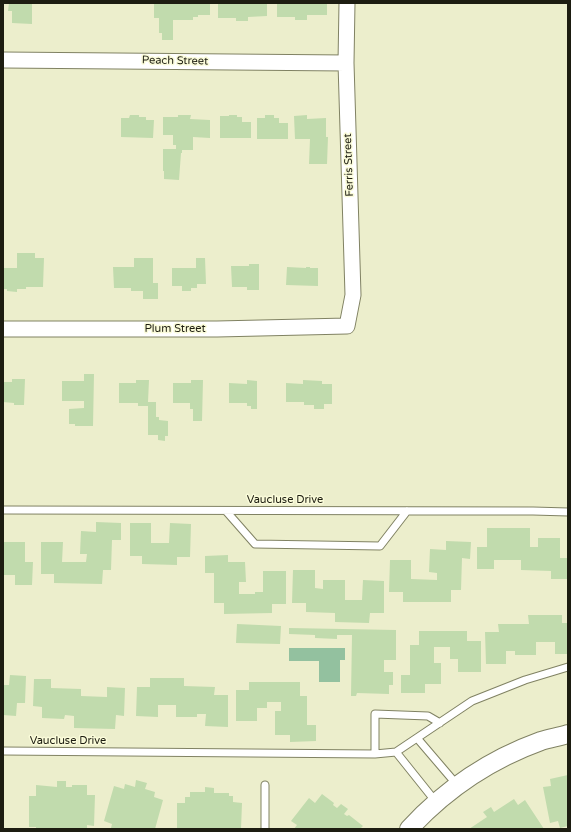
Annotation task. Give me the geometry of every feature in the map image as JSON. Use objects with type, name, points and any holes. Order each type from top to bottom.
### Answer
[{"type":"street","name":"Ferris Street","points":[[347,3],[346,63],[353,295],[347,326]]},
{"type":"street","name":"Peach Street","points":[[3,60],[346,63]]},
{"type":"street","name":"Plum Street","points":[[3,329],[217,330],[347,326]]},
{"type":"street","points":[[409,829],[425,812],[471,776],[504,758],[542,741],[568,734]]},
{"type":"lane","name":"Vaucluse Drive","points":[[3,510],[568,512]]},
{"type":"lane","points":[[226,511],[255,544],[380,546],[407,511]]},
{"type":"lane","name":"Vaucluse Drive","points":[[3,751],[374,754],[396,752],[472,701],[525,680],[568,667]]},
{"type":"lane","points":[[374,754],[374,714],[428,716],[440,723]]},
{"type":"lane","points":[[417,738],[458,786]]},
{"type":"lane","points":[[396,752],[437,803]]},
{"type":"lane","points":[[264,785],[264,829]]},
{"type":"shaded area","points":[[289,648],[345,648],[345,660],[340,660],[340,682],[319,682],[319,661],[289,661]]},
{"type":"building","points":[[9,3],[32,3],[32,24],[12,23],[12,11],[8,11]]},
{"type":"building","points":[[154,3],[210,3],[210,15],[198,15],[198,17],[193,17],[193,20],[173,20],[173,40],[162,40],[162,33],[159,33],[159,18],[154,18]]},
{"type":"building","points":[[218,3],[267,3],[267,16],[248,17],[248,21],[236,21],[236,18],[218,18]]},
{"type":"building","points":[[277,3],[327,3],[327,15],[307,15],[307,20],[295,20],[295,17],[277,17]]},
{"type":"building","points":[[130,115],[139,115],[139,117],[146,117],[146,120],[154,120],[153,138],[121,137],[121,118],[129,118]]},
{"type":"building","points":[[178,115],[191,115],[190,119],[210,120],[210,138],[193,137],[193,150],[182,150],[181,153],[179,180],[164,179],[163,149],[176,149],[176,145],[173,145],[173,135],[163,135],[163,117],[178,117]]},
{"type":"building","points":[[237,115],[237,117],[242,117],[242,122],[251,122],[251,138],[220,138],[220,116]]},
{"type":"building","points":[[265,115],[274,115],[274,118],[279,118],[279,123],[288,123],[288,139],[257,139],[257,118],[265,118]]},
{"type":"building","points":[[307,115],[307,119],[326,118],[326,137],[328,137],[327,164],[309,164],[310,139],[295,139],[294,116]]},
{"type":"building","points":[[17,253],[35,253],[35,258],[44,258],[43,287],[26,287],[26,289],[17,289],[17,292],[3,289],[3,268],[17,268]]},
{"type":"building","points":[[134,258],[153,258],[153,283],[158,283],[158,299],[143,299],[143,291],[131,291],[131,288],[114,288],[113,267],[134,267]]},
{"type":"building","points":[[196,258],[205,258],[206,284],[197,284],[197,288],[191,288],[191,291],[182,291],[182,286],[172,286],[172,268],[196,268]]},
{"type":"building","points":[[249,264],[259,264],[259,290],[247,290],[247,287],[232,287],[231,266],[249,266]]},
{"type":"building","points":[[287,267],[318,268],[318,286],[286,285]]},
{"type":"building","points":[[84,374],[94,374],[93,426],[75,426],[75,424],[69,424],[69,409],[84,408],[84,401],[62,401],[62,381],[84,381]]},
{"type":"building","points":[[12,379],[25,379],[24,405],[14,405],[14,403],[3,402],[3,382],[12,382]]},
{"type":"building","points":[[136,380],[149,380],[148,402],[156,402],[156,417],[159,417],[159,420],[168,421],[168,436],[165,436],[165,441],[158,440],[158,435],[148,435],[148,406],[138,406],[138,403],[119,403],[119,383],[136,383]]},
{"type":"building","points":[[191,380],[203,380],[202,421],[193,421],[193,409],[190,409],[190,403],[173,403],[173,383],[191,383]]},
{"type":"building","points":[[247,380],[257,381],[257,409],[251,409],[251,406],[247,406],[247,403],[229,403],[229,383],[247,384]]},
{"type":"building","points":[[303,380],[322,381],[322,384],[332,384],[332,404],[324,404],[324,409],[314,409],[314,405],[304,405],[304,402],[286,402],[286,383],[303,384]]},
{"type":"building","points":[[96,522],[121,523],[121,540],[112,540],[111,570],[103,570],[102,584],[54,583],[54,574],[41,574],[41,542],[63,542],[62,562],[86,562],[87,554],[80,554],[81,531],[96,532]]},
{"type":"building","points":[[130,523],[151,523],[151,543],[169,543],[170,523],[191,524],[190,557],[177,557],[177,565],[142,564],[142,556],[130,556]]},
{"type":"building","points":[[487,528],[530,528],[530,547],[538,547],[538,538],[560,538],[560,558],[568,558],[568,579],[551,579],[551,571],[521,570],[521,560],[494,560],[494,569],[477,569],[477,547],[487,547]]},
{"type":"building","points":[[446,541],[471,542],[470,559],[462,558],[461,590],[451,590],[451,602],[403,602],[403,592],[389,592],[390,560],[411,560],[411,579],[437,580],[437,573],[429,572],[430,549],[446,550]]},
{"type":"building","points":[[3,542],[25,542],[25,562],[33,562],[32,585],[15,585],[15,575],[3,575]]},
{"type":"building","points":[[228,555],[228,562],[245,562],[246,582],[239,582],[239,594],[255,594],[255,592],[263,592],[263,571],[286,571],[286,604],[272,604],[272,613],[224,614],[224,603],[214,603],[214,573],[205,573],[205,556]]},
{"type":"building","points":[[293,570],[315,570],[315,588],[323,589],[323,580],[345,580],[345,600],[362,600],[363,580],[384,581],[384,613],[370,613],[369,623],[335,622],[335,613],[306,612],[306,603],[292,603]]},
{"type":"building","points":[[528,615],[562,615],[562,623],[568,623],[568,654],[555,654],[555,642],[536,642],[536,655],[515,655],[515,651],[506,651],[506,664],[486,664],[485,632],[499,632],[498,624],[529,624]]},
{"type":"building","points":[[237,624],[281,626],[280,644],[236,643]]},
{"type":"building","points":[[289,628],[396,630],[396,660],[384,660],[384,672],[393,672],[393,685],[389,685],[389,694],[357,693],[356,696],[351,696],[352,635],[337,635],[337,639],[315,638],[315,635],[289,634]]},
{"type":"building","points":[[419,631],[467,631],[467,641],[481,641],[481,672],[458,672],[458,659],[450,659],[450,647],[434,647],[434,663],[441,663],[441,684],[425,684],[425,693],[401,693],[401,675],[410,675],[410,645],[419,645]]},
{"type":"building","points":[[10,675],[26,676],[25,703],[17,703],[16,716],[3,715],[3,685],[9,685]]},
{"type":"building","points":[[150,678],[184,678],[184,686],[215,687],[214,695],[228,695],[228,727],[205,726],[206,714],[197,714],[197,717],[176,717],[176,705],[158,705],[158,717],[136,716],[137,687],[150,687]]},
{"type":"building","points":[[34,679],[51,679],[51,688],[81,689],[81,696],[107,697],[107,687],[125,688],[124,716],[116,715],[115,729],[74,728],[74,716],[65,715],[64,719],[42,718],[42,707],[33,706]]},
{"type":"building","points":[[249,682],[300,682],[300,696],[307,696],[307,725],[316,725],[316,741],[290,742],[290,735],[275,735],[275,711],[281,711],[281,702],[267,702],[267,708],[257,708],[257,721],[236,721],[236,690],[249,690]]},
{"type":"building","points":[[568,775],[568,826],[560,828],[558,821],[550,823],[543,787],[551,786],[550,779]]},
{"type":"building","points":[[136,780],[147,783],[145,789],[155,792],[154,797],[163,800],[155,829],[111,828],[112,824],[104,821],[114,786],[124,789],[125,784],[135,787]]},
{"type":"building","points":[[57,781],[66,781],[66,787],[72,787],[72,785],[87,785],[87,795],[95,795],[94,826],[87,825],[87,829],[36,829],[36,827],[29,827],[29,796],[36,796],[36,785],[57,787]]},
{"type":"building","points":[[205,787],[214,788],[214,793],[229,793],[229,796],[233,796],[233,802],[242,803],[241,829],[177,829],[177,803],[185,803],[185,797],[190,797],[190,792],[205,792]]},
{"type":"building","points":[[322,794],[334,803],[333,805],[337,808],[341,804],[348,809],[344,814],[347,816],[349,815],[363,826],[360,829],[294,829],[297,825],[291,821],[309,798],[315,803]]},
{"type":"building","points":[[514,799],[518,805],[525,800],[544,829],[469,829],[487,817],[483,812],[491,807],[494,812]]}]
